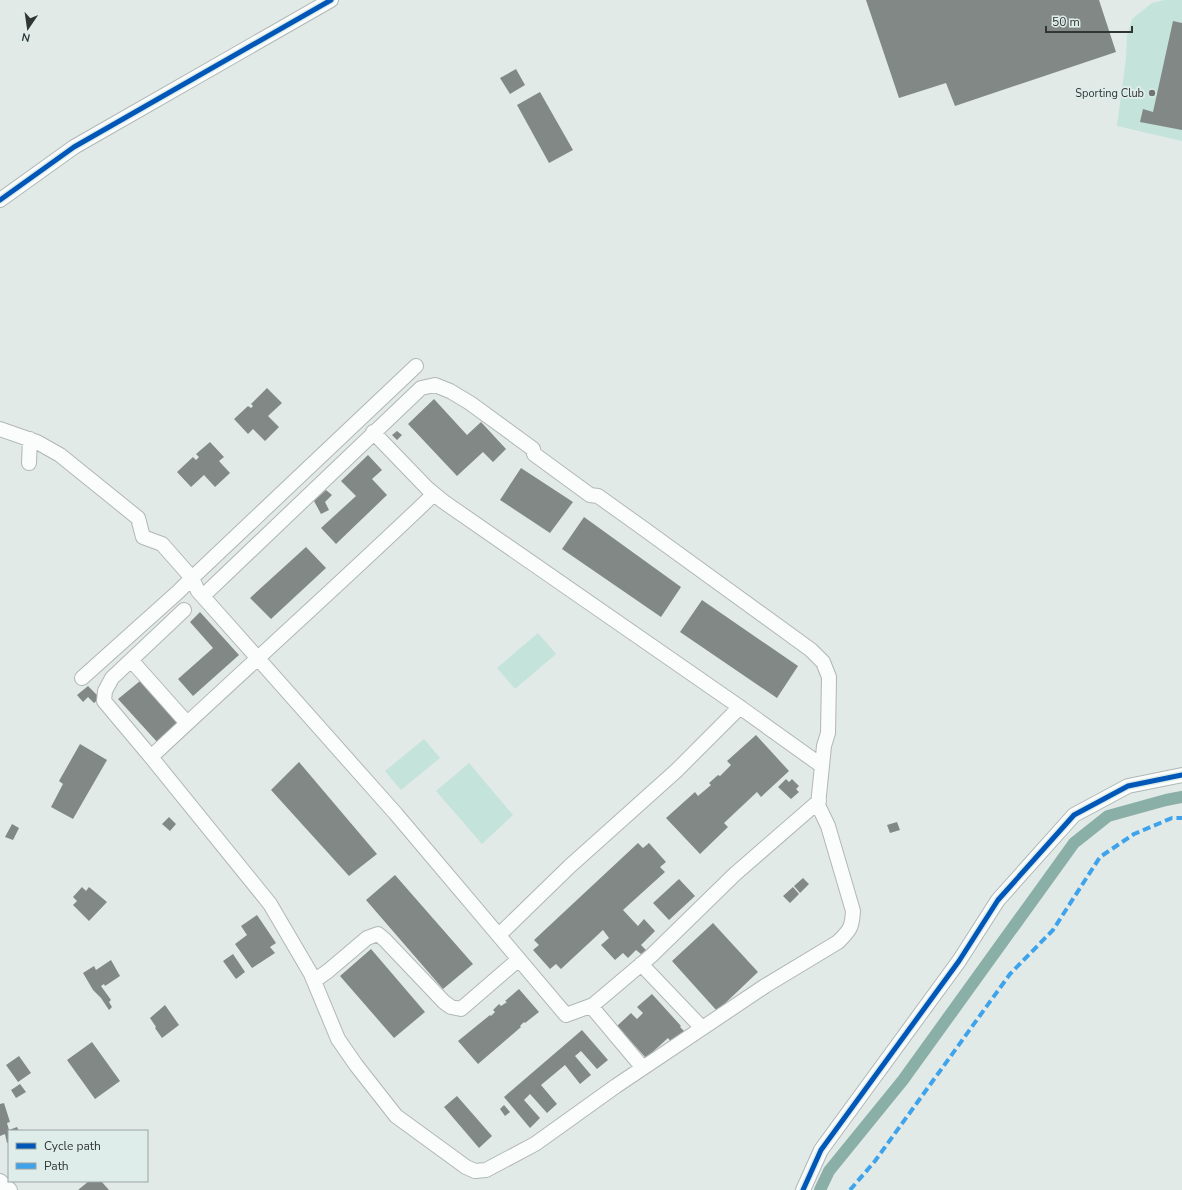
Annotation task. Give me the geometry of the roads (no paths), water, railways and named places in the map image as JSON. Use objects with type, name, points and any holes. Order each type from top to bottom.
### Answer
[{"type":"street","points":[[0,200],[74,147],[331,0]]},
{"type":"street","points":[[82,678],[178,592],[416,366]]},
{"type":"street","points":[[184,610],[112,678],[105,691],[104,701],[270,904],[311,974],[338,1039],[356,1065],[396,1116],[466,1167],[475,1171],[486,1170],[535,1144],[702,1028],[766,986],[838,942],[848,933],[852,925],[853,911],[828,826],[818,805],[824,746],[828,733],[829,677],[823,662],[811,650],[598,496],[590,495],[534,454],[532,449],[470,403],[450,391],[435,385],[421,388],[373,432],[203,596]]},
{"type":"street","points":[[0,429],[37,442],[60,455],[138,518],[143,537],[162,544],[192,578],[198,591],[396,814],[566,1015],[593,1005],[651,956],[735,874],[818,801]]},
{"type":"street","points":[[373,432],[434,494],[503,544],[740,707],[822,766]]},
{"type":"street","points":[[29,463],[30,439]]},
{"type":"street","points":[[151,757],[368,558],[434,494]]},
{"type":"street","points":[[131,660],[187,723]]},
{"type":"street","points":[[499,935],[570,866],[676,771],[740,707]]},
{"type":"street","points":[[803,1190],[821,1150],[959,961],[998,900],[1074,815],[1128,786],[1182,775]]},
{"type":"street","points":[[314,981],[367,938],[378,934],[386,940],[444,1002],[451,1007],[461,1008],[519,959]]},
{"type":"street","points":[[641,964],[702,1028]]},
{"type":"street","points":[[590,1006],[643,1068]]},
{"type":"street","points":[[0,1181],[10,1190]]},
{"type":"waterway","points":[[820,1190],[829,1171],[903,1080],[1074,843],[1108,816],[1182,797]]},
{"type":"place","name":"Sporting Club","points":[[1152,93]]}]
